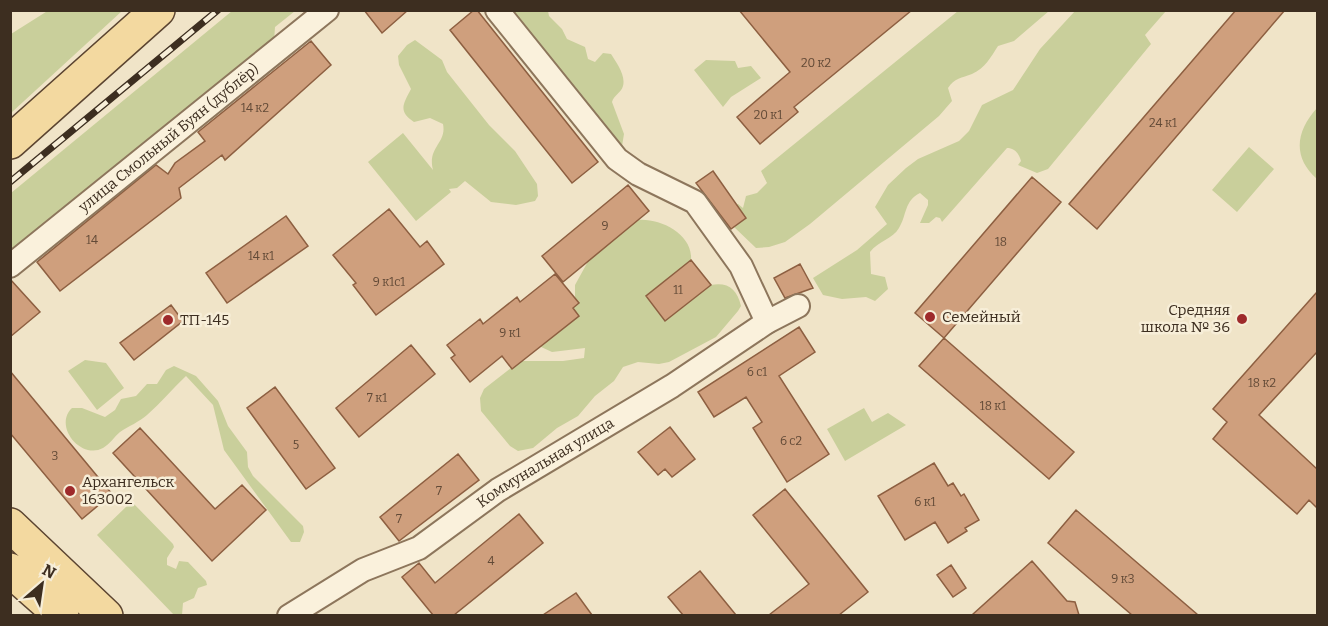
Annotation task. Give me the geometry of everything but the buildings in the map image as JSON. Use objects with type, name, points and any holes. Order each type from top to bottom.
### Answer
[{"type":"main road","points":[[10,142],[158,10]]},
{"type":"main road","points":[[10,525],[106,615]]},
{"type":"main road","points":[[10,570],[62,615]]},
{"type":"street","name":"улица Смольный Буян (дублёр)","points":[[10,266],[327,10]]},
{"type":"street","points":[[497,10],[617,159],[638,174],[695,202],[741,266],[767,322]]},
{"type":"street","name":"Коммунальная улица","points":[[289,615],[363,570],[419,548],[498,490],[672,386],[767,322],[798,306]]},
{"type":"green space","points":[[49,10],[122,11],[11,113],[11,34]]},
{"type":"green space","points":[[232,11],[295,11],[275,27],[274,42],[11,250],[11,193]]},
{"type":"green space","points":[[502,11],[548,11],[549,16],[562,29],[567,39],[585,47],[588,59],[595,62],[603,53],[611,54],[620,69],[624,82],[612,102],[624,134],[622,146],[617,148]]},
{"type":"green space","points":[[958,11],[1049,11],[1014,41],[998,46],[981,69],[953,82],[948,88],[952,101],[939,116],[810,224],[785,242],[756,248],[733,226],[734,206],[738,204],[743,208],[746,196],[757,193],[767,183],[761,171]]},
{"type":"green space","points":[[1075,11],[1166,11],[1145,35],[1151,44],[1048,169],[1037,173],[1018,165],[1021,161],[1018,154],[1007,148],[942,222],[936,217],[929,223],[920,223],[928,200],[920,193],[908,204],[902,223],[896,232],[870,252],[871,274],[885,277],[888,289],[875,301],[866,297],[842,299],[823,295],[813,278],[857,250],[887,224],[875,207],[888,185],[918,159],[959,141],[969,131],[982,105],[1013,90],[1040,49]]},
{"type":"green space","points":[[415,40],[442,60],[447,72],[489,125],[515,151],[537,184],[538,196],[535,201],[516,205],[491,202],[465,181],[457,188],[449,189],[451,192],[416,221],[368,162],[403,133],[433,170],[433,156],[442,136],[443,124],[430,118],[414,122],[404,110],[404,103],[411,89],[399,65],[398,56],[407,45]]},
{"type":"green space","points":[[706,60],[735,61],[738,68],[751,66],[761,78],[731,97],[723,107],[694,70]]},
{"type":"green space","points":[[1317,108],[1317,179],[1304,162],[1300,153],[1300,144],[1305,126]]},
{"type":"green space","points":[[1249,147],[1274,169],[1237,212],[1212,190]]},
{"type":"green space","points":[[638,220],[656,222],[673,229],[681,235],[690,251],[691,260],[646,296],[665,320],[711,285],[717,284],[731,288],[737,295],[741,306],[716,337],[669,362],[659,364],[638,362],[623,367],[614,381],[595,396],[578,416],[557,428],[533,448],[518,451],[510,446],[481,411],[480,398],[484,389],[520,361],[563,361],[584,358],[585,348],[552,352],[539,346],[575,304],[575,285],[591,256]]},
{"type":"green space","points":[[85,360],[106,363],[124,388],[97,410],[68,371]]},
{"type":"green space","points":[[174,366],[196,376],[218,401],[228,426],[247,452],[248,467],[253,476],[303,526],[304,532],[300,542],[291,542],[224,450],[213,405],[186,376],[147,415],[120,432],[103,448],[86,449],[72,439],[66,424],[67,415],[72,408],[82,408],[105,417],[115,410],[121,399],[136,396],[147,384],[157,384],[166,370]]},
{"type":"green space","points":[[864,408],[872,422],[888,413],[906,425],[845,461],[827,429]]},
{"type":"green space","points":[[134,504],[173,544],[174,547],[167,558],[167,565],[176,569],[179,561],[188,562],[206,581],[207,585],[198,588],[194,598],[183,603],[182,615],[174,615],[97,535],[127,506]]},
{"type":"railway","points":[[10,182],[218,10]]},
{"type":"place","name":"Семейный","points":[[930,317]]},
{"type":"place","name":"Средняя школа № 36","points":[[1242,319]]},
{"type":"place","name":"ТП-145","points":[[168,320]]},
{"type":"place","name":"Архангельск 163002","points":[[70,491]]}]
